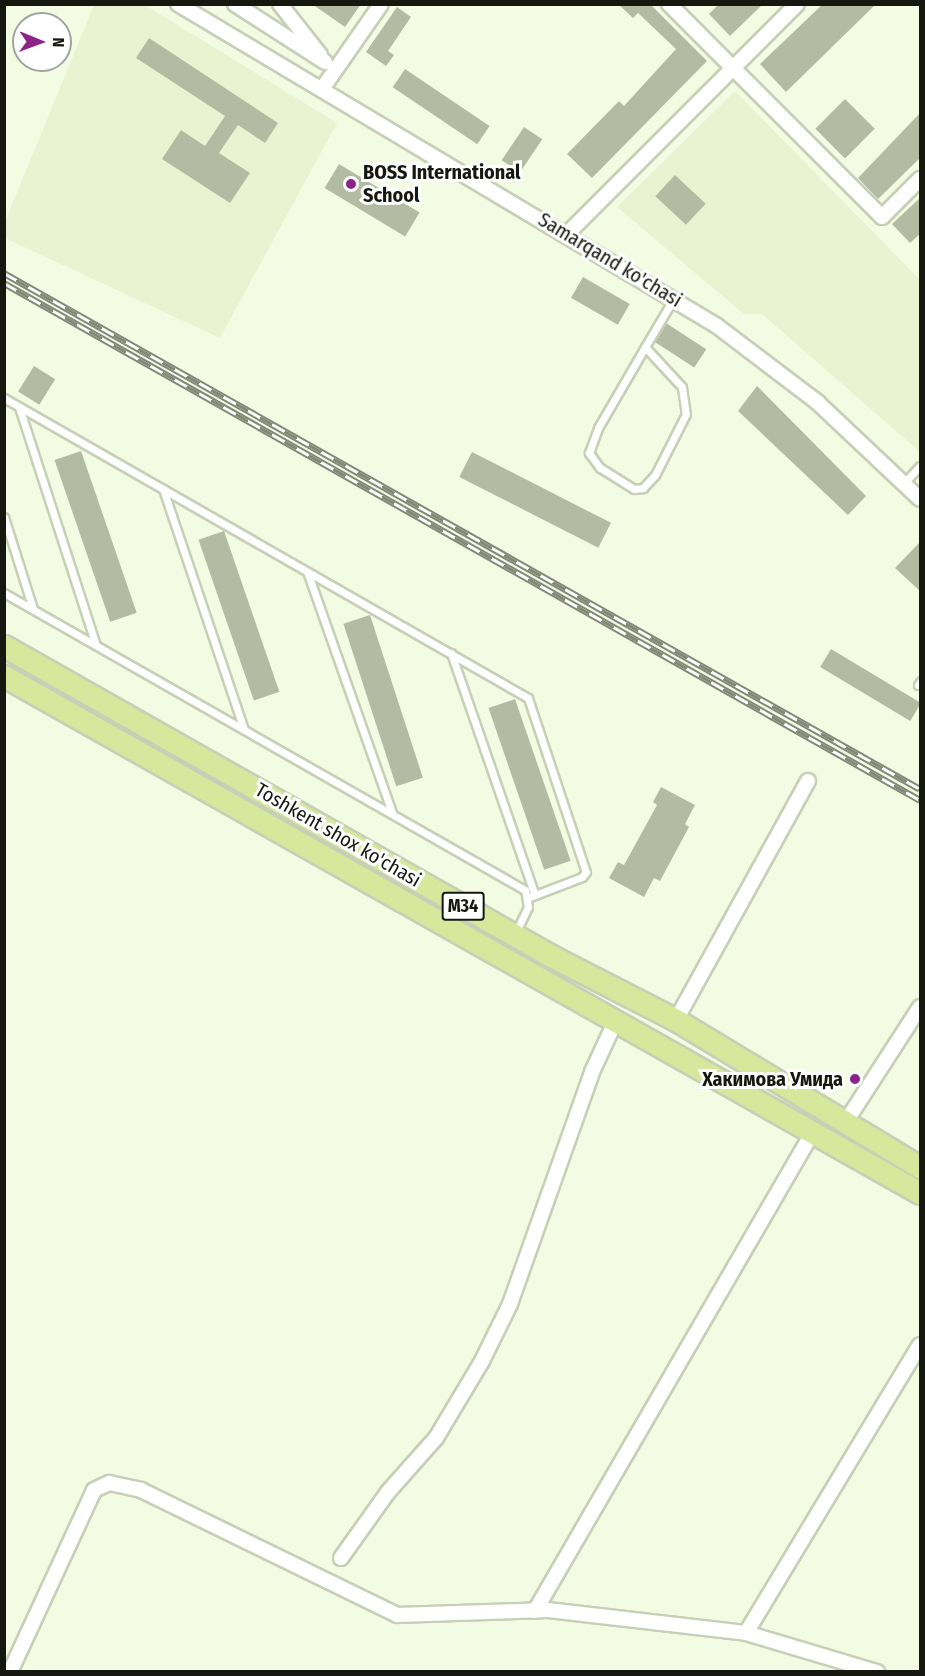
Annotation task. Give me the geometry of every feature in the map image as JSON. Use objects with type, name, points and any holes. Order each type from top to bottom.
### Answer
[{"type":"main road","name":"Toshkent shox ko'chasi","points":[[4,646],[553,957],[676,1020],[921,1167]]},
{"type":"main road","name":"Toshkent shox ko'chasi","points":[[4,676],[814,1130],[921,1193]]},
{"type":"main road","points":[[540,978],[553,957]]},
{"type":"street","name":"Samarqand ko'chasi","points":[[178,4],[674,298],[779,371],[921,499]]},
{"type":"street","points":[[235,4],[330,64]]},
{"type":"street","points":[[280,4],[330,64]]},
{"type":"street","points":[[321,89],[330,64],[381,4]]},
{"type":"street","points":[[669,4],[733,64],[882,217],[921,179]]},
{"type":"street","points":[[567,234],[733,64],[797,4]]},
{"type":"street","points":[[676,1020],[808,781]]},
{"type":"street","points":[[845,1123],[921,1007]]},
{"type":"street","points":[[341,1558],[388,1492],[435,1438],[482,1361],[510,1304],[592,1072],[615,1020]]},
{"type":"street","points":[[535,1611],[814,1130]]},
{"type":"street","points":[[746,1633],[921,1345]]},
{"type":"street","points":[[10,1671],[94,1490],[109,1483],[141,1490],[397,1615],[535,1611],[746,1633],[877,1671]]},
{"type":"lane","points":[[645,347],[682,387],[686,414],[655,475],[643,488],[633,489],[600,468],[589,453],[598,428],[645,347],[674,298]]},
{"type":"lane","points":[[4,398],[308,574],[521,693],[536,718],[586,872],[582,878],[532,896]]},
{"type":"lane","points":[[19,407],[96,645]]},
{"type":"lane","points":[[904,483],[921,466]]},
{"type":"lane","points":[[163,489],[244,729]]},
{"type":"lane","points":[[4,517],[33,609]]},
{"type":"lane","points":[[308,574],[392,813]]},
{"type":"lane","points":[[4,593],[392,813],[532,896]]},
{"type":"lane","points":[[452,653],[532,896],[514,935]]},
{"type":"shaded area","points":[[94,5],[145,5],[337,123],[220,338],[5,238],[5,222],[67,72],[72,72],[72,59]]},
{"type":"shaded area","points":[[735,91],[920,280],[920,452],[762,314],[744,314],[617,207]]},
{"type":"building","points":[[312,4],[361,4],[345,27]]},
{"type":"building","points":[[618,4],[650,4],[707,61],[592,178],[567,154],[619,101],[624,106],[676,49],[638,13],[633,18]]},
{"type":"building","points":[[719,4],[763,4],[730,36],[709,14]]},
{"type":"building","points":[[823,4],[876,4],[786,92],[760,64]]},
{"type":"building","points":[[397,7],[411,17],[388,51],[394,55],[386,66],[366,52]]},
{"type":"building","points":[[149,38],[278,123],[265,143],[238,125],[219,153],[250,173],[230,203],[162,159],[181,130],[205,146],[225,116],[136,58]]},
{"type":"building","points":[[405,69],[490,126],[477,144],[393,87]]},
{"type":"building","points":[[845,99],[875,129],[845,158],[815,129]]},
{"type":"building","points":[[921,112],[921,157],[878,199],[858,178]]},
{"type":"building","points":[[524,127],[542,139],[520,172],[502,160]]},
{"type":"building","points":[[339,164],[420,212],[405,236],[325,188]]},
{"type":"building","points":[[675,175],[706,204],[686,225],[655,196]]},
{"type":"building","points":[[921,197],[921,233],[910,243],[892,224]]},
{"type":"building","points":[[583,277],[630,304],[618,325],[571,298]]},
{"type":"building","points":[[666,323],[706,349],[694,368],[654,341]]},
{"type":"building","points":[[34,366],[55,379],[39,405],[18,391]]},
{"type":"building","points":[[757,386],[866,496],[848,515],[738,411]]},
{"type":"building","points":[[81,451],[137,613],[110,622],[55,460]]},
{"type":"building","points":[[472,452],[611,523],[598,548],[459,477]]},
{"type":"building","points":[[224,531],[279,692],[254,701],[198,540]]},
{"type":"building","points":[[921,541],[921,592],[895,568]]},
{"type":"building","points":[[370,615],[423,778],[396,786],[343,624]]},
{"type":"building","points":[[831,649],[920,702],[910,721],[820,667]]},
{"type":"building","points":[[515,699],[571,861],[544,870],[489,708]]},
{"type":"building","points":[[661,787],[695,805],[685,824],[689,827],[660,881],[654,878],[644,897],[609,878],[618,862],[624,865],[657,805],[653,802]]},
{"type":"railway","points":[[4,273],[920,789]]},
{"type":"railway","points":[[4,283],[920,800]]},
{"type":"place","name":"BOSS International School","points":[[351,184]]},
{"type":"place","name":"Хакимова Умида","points":[[855,1079]]}]
